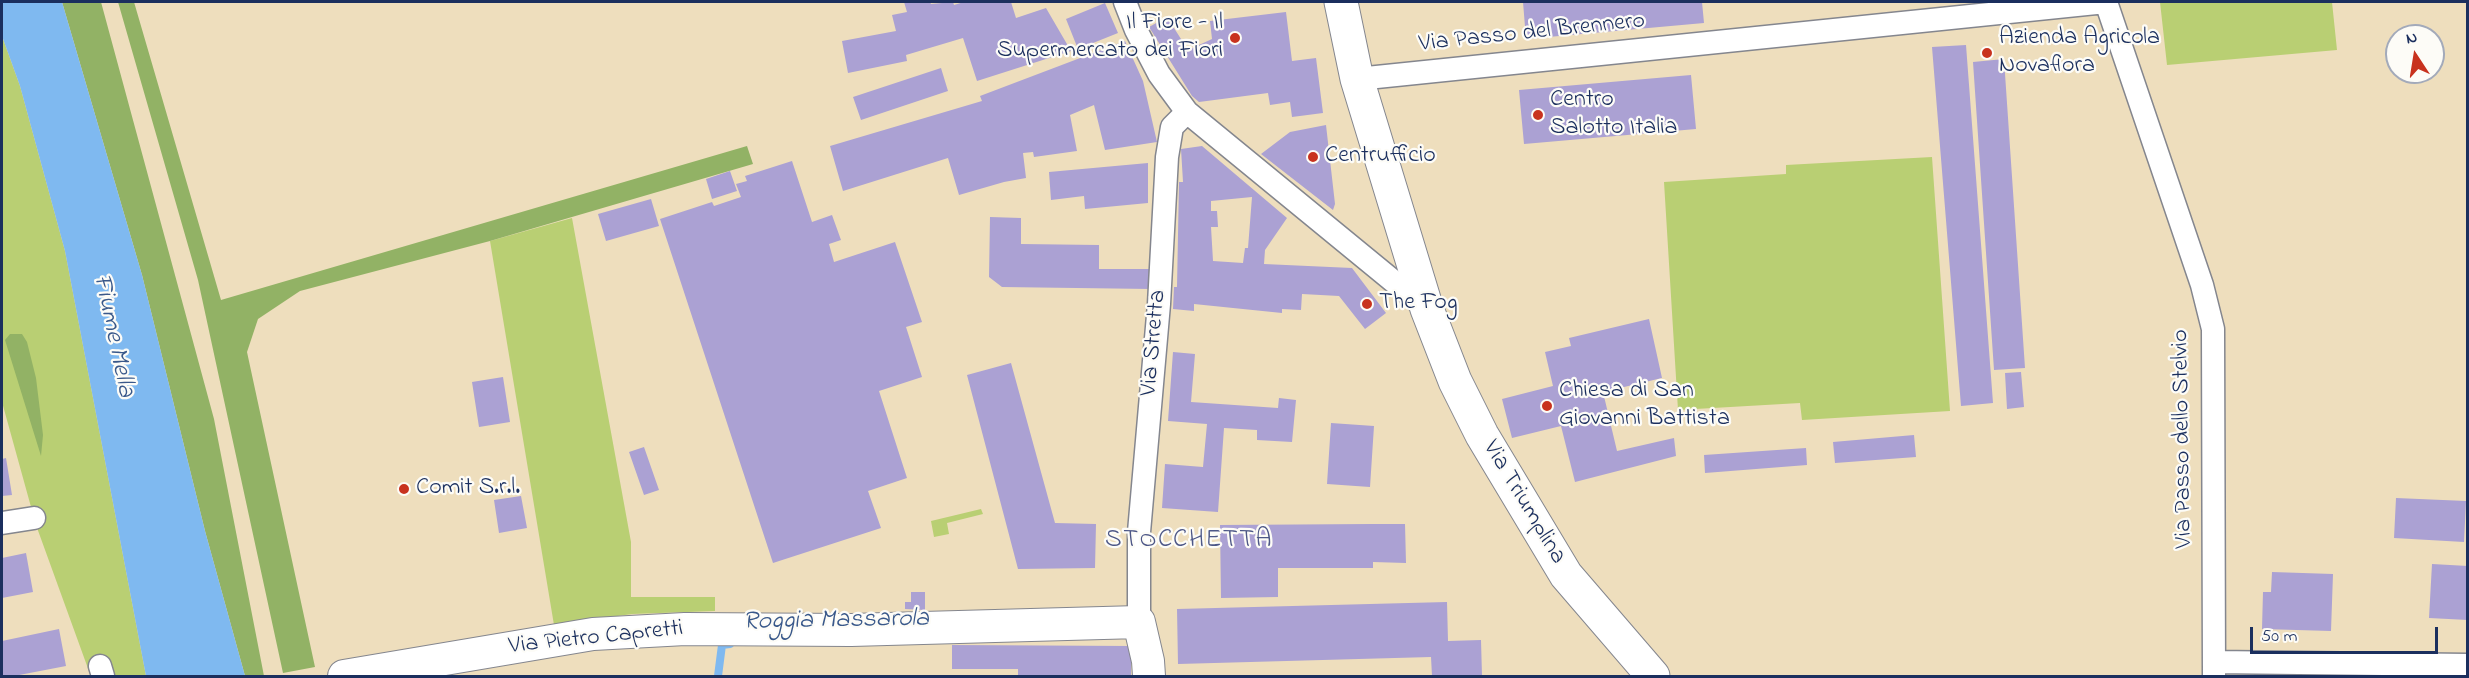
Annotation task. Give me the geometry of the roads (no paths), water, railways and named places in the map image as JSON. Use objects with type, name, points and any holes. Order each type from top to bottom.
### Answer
[{"type":"main road","points":[[1331,2],[1349,45]]},
{"type":"main road","points":[[1341,2],[1349,45]]},
{"type":"main road","name":"Via Triumplina","points":[[1349,45],[1427,309],[1455,381],[1482,435],[1566,574],[1653,676]]},
{"type":"street","points":[[1125,2],[1136,30],[1159,74],[1187,112]]},
{"type":"street","name":"Via Passo del Brennero","points":[[1358,79],[2106,2]]},
{"type":"street","name":"Via Passo dello Stelvio","points":[[2106,2],[2202,285],[2212,329],[2214,669]]},
{"type":"street","name":"Via Triumplina","points":[[1187,112],[1427,309]]},
{"type":"street","name":"Via Stretta","points":[[1149,676],[1139,622],[1139,532],[1159,303],[1167,157],[1172,127],[1187,112]]},
{"type":"street","points":[[2,523],[34,518]]},
{"type":"street","name":"Via Pietro Capretti","points":[[344,676],[592,634],[685,629],[863,630],[1139,622]]},
{"type":"street","points":[[2214,669],[2468,665]]},
{"type":"water","name":"Fiume Mella","points":[[2,2],[62,2],[142,275],[205,531],[245,676],[146,676],[65,251],[20,86],[2,36]]},
{"type":"waterway","name":"Roggia Massarola","points":[[718,676],[722,645],[730,644]]},
{"type":"place","name":"Il Fiore - Il Supermercato dei Fiori","points":[[1235,38]]},
{"type":"place","name":"Azienda Agricola Novaflora","points":[[1987,53]]},
{"type":"place","name":"Centro Salotto Italia","points":[[1538,115]]},
{"type":"place","name":"Centrufficio","points":[[1313,157]]},
{"type":"place","name":"The Fog","points":[[1367,304]]},
{"type":"place","name":"Chiesa di San Giovanni Battista","points":[[1547,406]]},
{"type":"place","name":"Comit S.r.l.","points":[[404,489]]},
{"type":"district","name":"STOCCHETTA","points":[[1189,542]]}]
